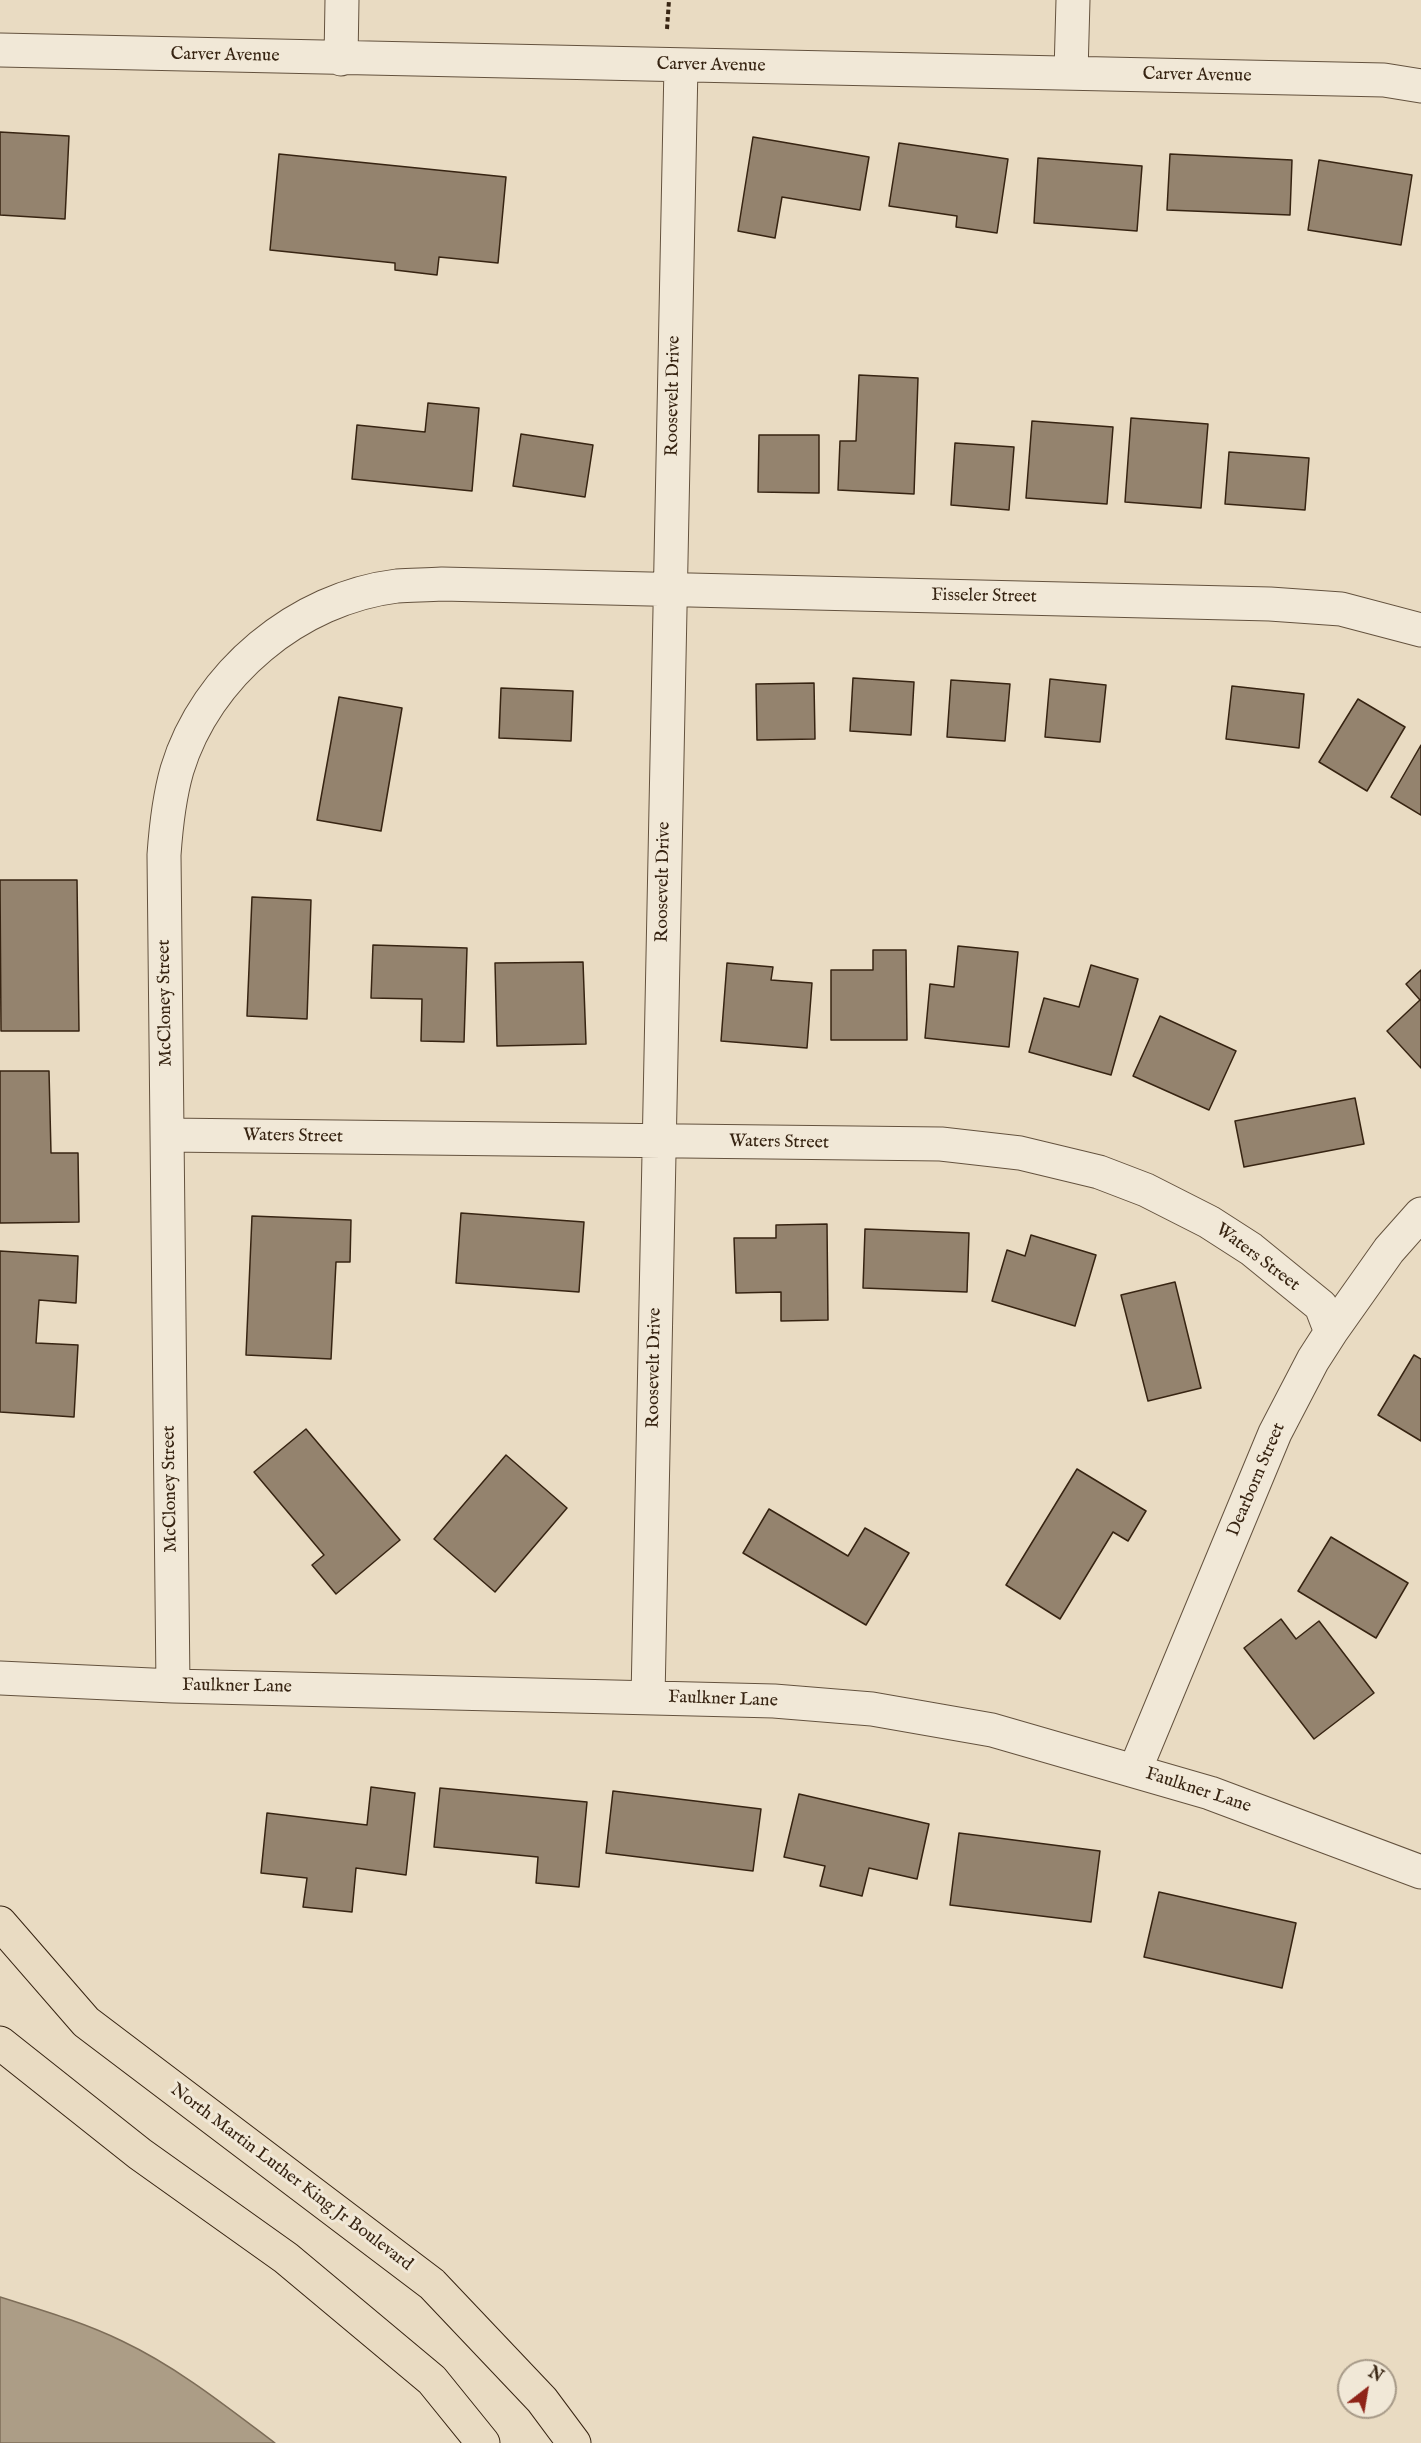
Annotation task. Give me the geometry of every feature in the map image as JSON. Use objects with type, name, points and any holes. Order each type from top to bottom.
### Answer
[{"type":"main road","name":"North Martin Luther King Jr Boulevard","points":[[0,1923],[86,2022],[432,2284],[542,2400],[574,2443]]},
{"type":"main road","points":[[0,2043],[140,2154],[295,2265],[432,2380],[483,2443]]},
{"type":"street","points":[[341,58],[342,0]]},
{"type":"street","points":[[1071,74],[1073,0]]},
{"type":"street","name":"Carver Avenue","points":[[0,50],[1384,80],[1421,86]]},
{"type":"street","name":"Roosevelt Drive","points":[[648,1698],[681,65]]},
{"type":"street","name":"McCloney Street","points":[[173,1686],[164,855],[167,809],[178,768],[198,721],[228,679],[257,650],[291,623],[342,600],[396,586],[442,584],[544,587]]},
{"type":"street","name":"Fisseler Street","points":[[544,587],[1270,604],[1341,609],[1421,630]]},
{"type":"street","name":"Waters Street","points":[[167,1135],[941,1144],[1020,1153],[1099,1172],[1146,1190],[1209,1222],[1251,1249],[1321,1306],[1331,1332]]},
{"type":"street","name":"Dearborn Street","points":[[1135,1770],[1275,1433],[1313,1360],[1331,1332],[1389,1250],[1421,1214]]},
{"type":"street","name":"Faulkner Lane","points":[[0,1678],[173,1686],[774,1701],[872,1709],[992,1730],[1210,1792],[1421,1872]]},
{"type":"shaded area","points":[[0,2297],[92,2328],[142,2351],[201,2388],[275,2443],[0,2443]]},
{"type":"building","points":[[0,132],[69,136],[65,219],[0,215]]},
{"type":"building","points":[[753,137],[869,157],[860,210],[782,197],[775,238],[738,231]]},
{"type":"building","points":[[899,143],[1008,159],[997,233],[956,227],[957,216],[889,206]]},
{"type":"building","points":[[279,154],[506,177],[498,263],[439,257],[437,275],[395,270],[395,263],[270,250]]},
{"type":"building","points":[[1170,154],[1292,160],[1290,215],[1167,210]]},
{"type":"building","points":[[1038,158],[1142,166],[1137,231],[1034,223]]},
{"type":"building","points":[[1319,160],[1412,175],[1401,245],[1308,230]]},
{"type":"building","points":[[859,375],[918,378],[914,494],[838,490],[840,441],[856,441]]},
{"type":"building","points":[[428,403],[479,408],[472,491],[352,479],[357,425],[425,432]]},
{"type":"building","points":[[1131,418],[1208,424],[1201,508],[1125,502]]},
{"type":"building","points":[[1032,421],[1113,427],[1107,504],[1026,498]]},
{"type":"building","points":[[521,434],[593,445],[585,497],[513,486]]},
{"type":"building","points":[[759,435],[819,435],[819,493],[758,492]]},
{"type":"building","points":[[955,443],[1014,447],[1009,510],[951,505]]},
{"type":"building","points":[[1229,452],[1309,458],[1305,510],[1225,504]]},
{"type":"building","points":[[853,678],[914,682],[911,735],[850,731]]},
{"type":"building","points":[[1050,679],[1106,685],[1100,742],[1045,737]]},
{"type":"building","points":[[951,680],[1010,684],[1005,741],[947,737]]},
{"type":"building","points":[[814,683],[815,739],[757,740],[756,684]]},
{"type":"building","points":[[1232,686],[1304,694],[1299,748],[1226,739]]},
{"type":"building","points":[[501,688],[573,691],[571,741],[499,738]]},
{"type":"building","points":[[339,697],[402,708],[381,831],[317,820]]},
{"type":"building","points":[[1358,699],[1405,727],[1367,791],[1319,762]]},
{"type":"building","points":[[1421,745],[1421,815],[1391,797]]},
{"type":"building","points":[[0,880],[77,880],[79,1031],[1,1031]]},
{"type":"building","points":[[252,897],[311,900],[307,1019],[247,1016]]},
{"type":"building","points":[[373,945],[467,948],[464,1042],[421,1041],[422,999],[371,998]]},
{"type":"building","points":[[958,946],[1018,952],[1009,1047],[925,1038],[930,984],[954,987]]},
{"type":"building","points":[[873,950],[906,950],[907,1040],[831,1040],[831,970],[873,970]]},
{"type":"building","points":[[583,962],[586,1044],[497,1046],[495,963]]},
{"type":"building","points":[[727,963],[773,967],[771,980],[812,983],[807,1048],[721,1041]]},
{"type":"building","points":[[1091,965],[1138,979],[1111,1075],[1029,1052],[1044,998],[1079,1007]]},
{"type":"building","points":[[1421,970],[1421,1068],[1387,1031],[1420,1000],[1406,984]]},
{"type":"building","points":[[1160,1016],[1236,1051],[1209,1110],[1133,1076]]},
{"type":"building","points":[[0,1071],[49,1071],[51,1153],[78,1153],[79,1222],[0,1223]]},
{"type":"building","points":[[1355,1098],[1364,1144],[1244,1167],[1235,1121]]},
{"type":"building","points":[[461,1213],[584,1222],[579,1292],[456,1283]]},
{"type":"building","points":[[252,1216],[351,1220],[350,1262],[336,1262],[331,1359],[246,1355]]},
{"type":"building","points":[[827,1224],[828,1320],[781,1321],[781,1292],[736,1293],[734,1238],[776,1238],[776,1225]]},
{"type":"building","points":[[865,1229],[969,1233],[967,1292],[863,1288]]},
{"type":"building","points":[[1031,1235],[1096,1255],[1075,1326],[992,1301],[1007,1250],[1025,1256]]},
{"type":"building","points":[[0,1251],[78,1256],[76,1303],[39,1300],[36,1343],[78,1345],[74,1417],[0,1412]]},
{"type":"building","points":[[1175,1282],[1201,1388],[1148,1401],[1121,1295]]},
{"type":"building","points":[[1414,1355],[1421,1359],[1421,1441],[1378,1415]]},
{"type":"building","points":[[306,1429],[400,1540],[336,1594],[312,1565],[324,1555],[254,1472]]},
{"type":"building","points":[[506,1455],[567,1508],[495,1592],[434,1539]]},
{"type":"building","points":[[1077,1469],[1146,1511],[1128,1541],[1113,1532],[1060,1619],[1006,1585]]},
{"type":"building","points":[[769,1509],[848,1556],[865,1528],[909,1553],[866,1625],[743,1553]]},
{"type":"building","points":[[1331,1537],[1408,1583],[1376,1638],[1298,1591]]},
{"type":"building","points":[[1281,1619],[1296,1639],[1319,1621],[1374,1693],[1314,1739],[1244,1648]]},
{"type":"building","points":[[371,1787],[415,1793],[406,1875],[356,1868],[352,1912],[303,1907],[307,1878],[261,1873],[267,1813],[367,1825]]},
{"type":"building","points":[[440,1788],[587,1802],[579,1887],[536,1883],[538,1857],[434,1847]]},
{"type":"building","points":[[613,1791],[761,1809],[753,1871],[606,1853]]},
{"type":"building","points":[[799,1794],[929,1824],[917,1879],[869,1868],[862,1896],[820,1886],[825,1866],[784,1857]]},
{"type":"building","points":[[959,1833],[1100,1851],[1091,1922],[950,1905]]},
{"type":"building","points":[[1159,1892],[1296,1923],[1282,1988],[1144,1957]]}]
